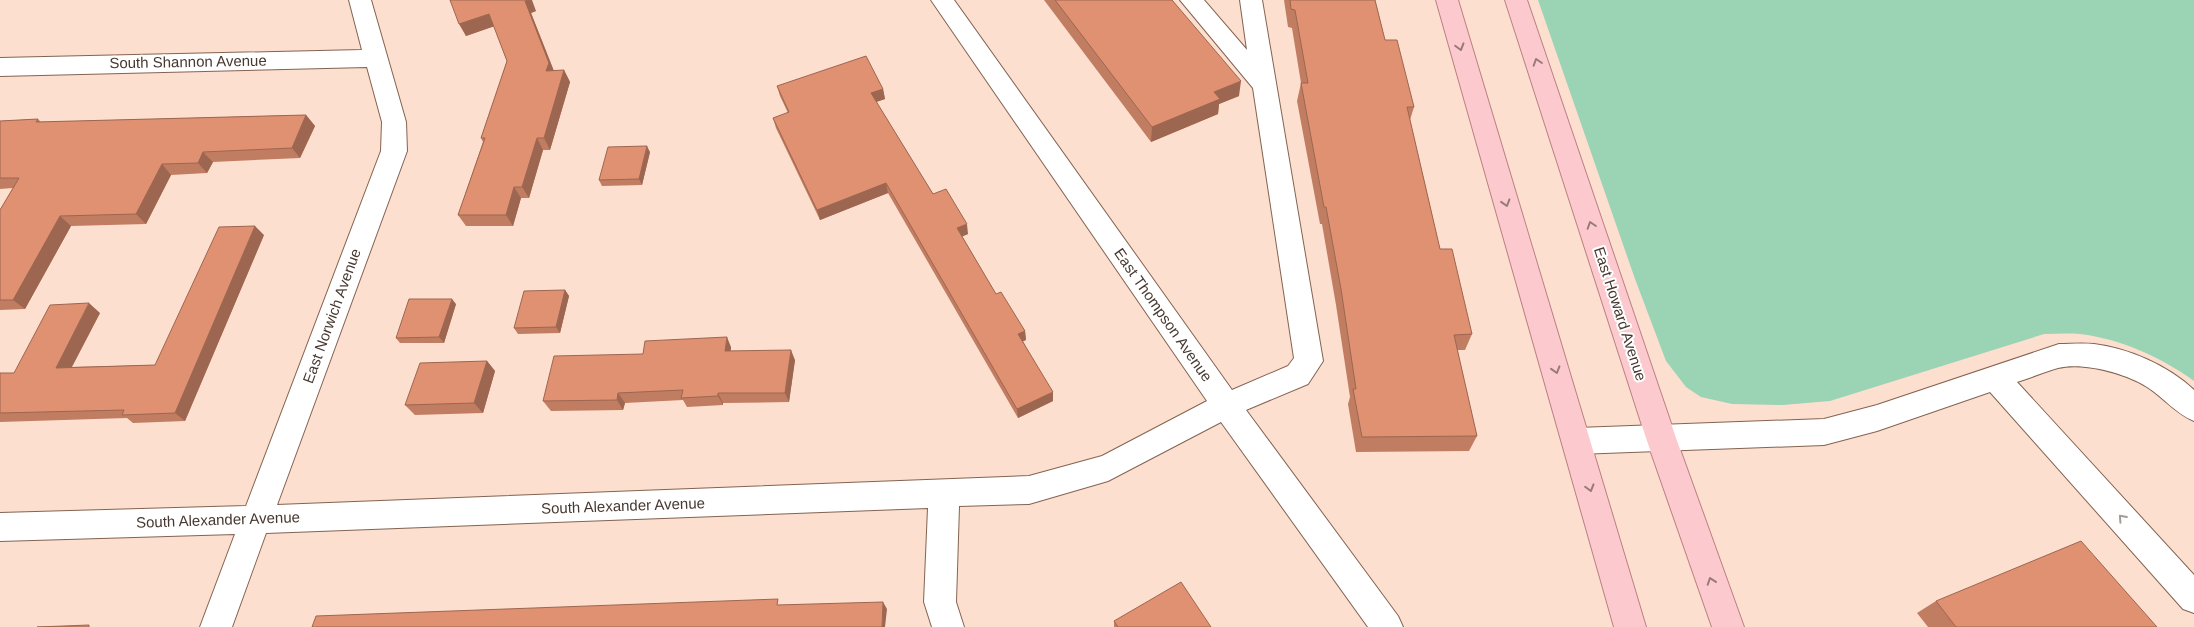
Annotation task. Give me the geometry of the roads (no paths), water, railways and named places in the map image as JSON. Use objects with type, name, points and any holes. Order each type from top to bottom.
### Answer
[{"type":"main road","points":[[1447,0],[1630,627]]},
{"type":"main road","name":"East Howard Avenue","points":[[1516,0],[1661,438],[1728,627]]},
{"type":"street","name":"East Norwich Avenue","points":[[216,627],[394,151],[394,122],[360,0]]},
{"type":"street","name":"East Thompson Avenue","points":[[942,0],[1226,405],[1387,627]]},
{"type":"street","points":[[1191,0],[1265,86]]},
{"type":"street","name":"South Alexander Avenue","points":[[0,527],[1029,490],[1108,468],[1226,405],[1298,374],[1309,361],[1252,0]]},
{"type":"street","name":"South Shannon Avenue","points":[[0,66],[377,58]]},
{"type":"street","points":[[1577,441],[1824,432],[1877,418],[2059,356],[2094,356],[2138,368],[2178,392],[2194,408]]},
{"type":"street","points":[[1995,378],[2194,598]]},
{"type":"street","points":[[944,493],[940,602],[948,627]]}]
